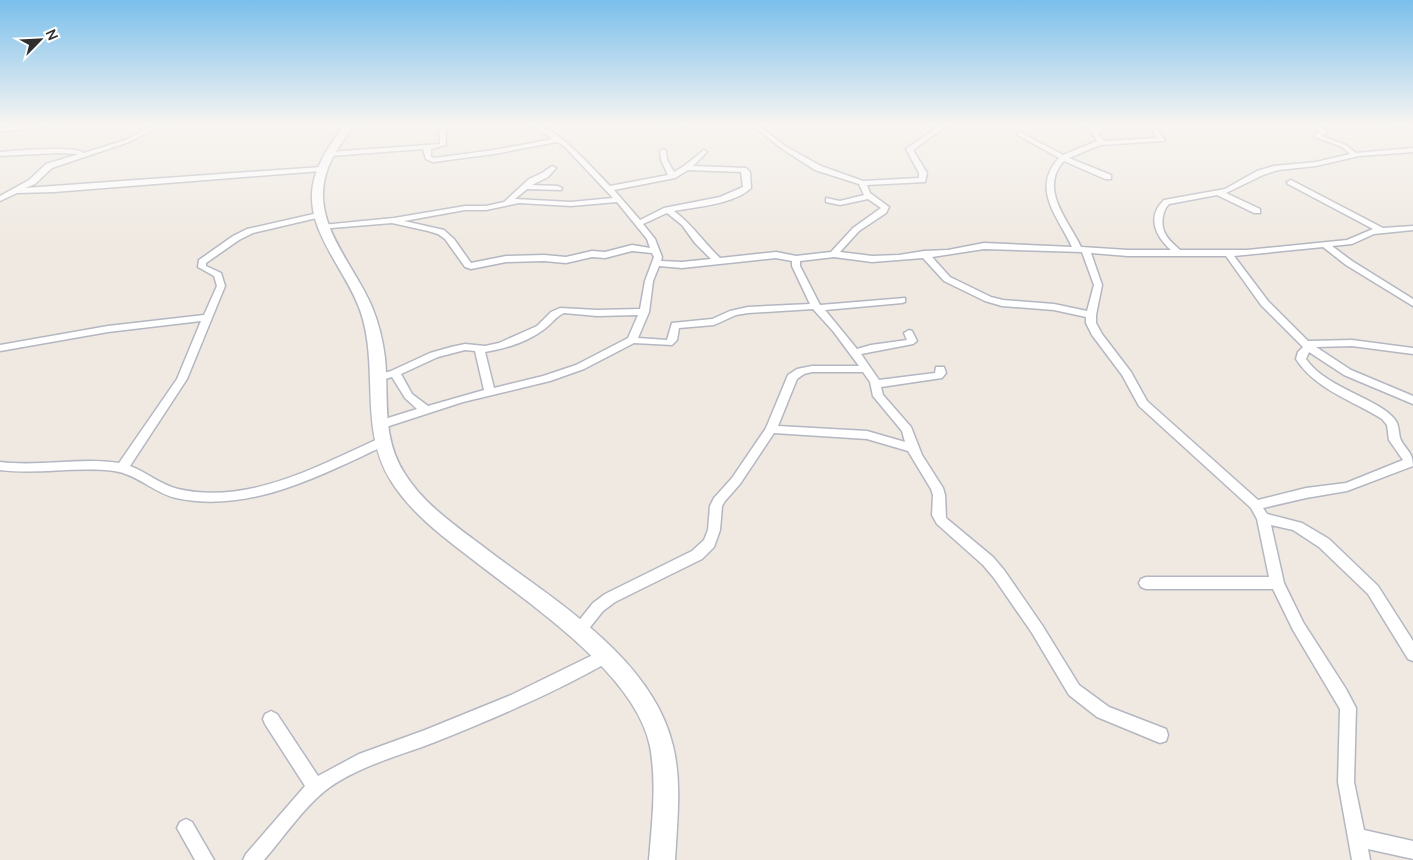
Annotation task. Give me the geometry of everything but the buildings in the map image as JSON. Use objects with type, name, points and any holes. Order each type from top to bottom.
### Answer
[{"type":"street","points":[[0,199],[32,182],[49,166],[55,164]]},
{"type":"street","points":[[14,191],[54,190],[297,164]]},
{"type":"street","points":[[325,164],[316,196],[320,221],[362,296],[387,375],[414,403],[420,408],[429,410]]},
{"type":"street","points":[[583,164],[619,200],[651,239],[658,257],[648,281],[644,312],[632,340]]},
{"type":"street","points":[[666,164],[672,176]]},
{"type":"street","points":[[608,189],[672,176],[691,164]]},
{"type":"street","points":[[812,164],[862,183],[876,180],[913,182],[922,180],[923,173],[918,164]]},
{"type":"street","points":[[1059,164],[1053,174],[1049,188],[1050,196],[1054,209],[1082,251],[1098,285],[1091,315],[1091,322],[1097,335],[1127,374],[1143,403],[1255,505],[1263,518],[1277,583],[1298,626],[1348,708],[1346,782],[1361,860]]},
{"type":"street","points":[[1077,164],[1108,178]]},
{"type":"street","points":[[1177,252],[1160,232],[1160,214],[1163,205],[1176,200],[1219,193],[1267,170],[1315,164]]},
{"type":"street","points":[[505,204],[552,168]]},
{"type":"street","points":[[638,224],[667,210],[738,194],[747,188],[745,171],[687,168]]},
{"type":"street","points":[[1291,182],[1380,230]]},
{"type":"street","points":[[834,254],[861,224],[886,209],[870,196],[862,183]]},
{"type":"street","points":[[526,187],[558,188]]},
{"type":"street","points":[[1219,193],[1257,211]]},
{"type":"street","points":[[829,200],[840,203],[870,196]]},
{"type":"street","points":[[122,468],[182,379],[221,284],[218,274],[202,267],[202,262],[236,238],[250,231],[320,221],[394,220],[465,208],[486,208],[525,201],[571,204],[619,200]]},
{"type":"street","points":[[667,210],[685,224],[698,241],[718,260]]},
{"type":"street","points":[[394,220],[413,227],[440,231],[450,240],[468,265],[471,266],[506,259],[544,258],[566,260],[592,254],[605,255],[632,248],[656,252]]},
{"type":"street","points":[[655,263],[673,266],[776,255],[796,259],[834,254],[872,258],[948,253],[984,246],[1041,247],[1082,251],[1229,254],[1277,251],[1359,239],[1380,230],[1413,228]]},
{"type":"street","points":[[1325,244],[1349,263],[1413,303]]},
{"type":"street","points":[[924,254],[947,279],[988,299],[1002,303],[1054,307],[1091,315]]},
{"type":"street","points":[[1229,254],[1253,289],[1280,321],[1307,345],[1341,369],[1413,400]]},
{"type":"street","points":[[796,259],[796,266],[816,307],[854,353],[875,384],[878,396],[907,430],[912,448],[937,488],[939,495],[938,515],[941,521],[988,561],[999,574],[1038,628],[1074,690],[1104,712],[1160,735]]},
{"type":"street","points":[[0,466],[28,469],[83,464],[122,468],[139,474],[157,486],[176,493],[206,497],[231,496],[305,476],[380,434],[429,410],[462,399],[546,379],[580,367],[632,340],[670,343],[675,324],[714,322],[733,313],[748,310],[902,300]]},
{"type":"street","points":[[387,375],[446,351],[466,347],[493,348],[516,341],[540,328],[554,314],[563,310],[597,313],[644,312]]},
{"type":"street","points":[[0,348],[108,329],[207,318]]},
{"type":"street","points":[[854,353],[871,348],[910,342],[912,341],[909,333]]},
{"type":"street","points":[[1307,345],[1352,342],[1413,351]]},
{"type":"street","points":[[1255,505],[1306,493],[1347,487],[1412,462],[1395,440],[1392,424],[1386,416],[1323,381],[1306,369],[1301,359],[1307,345]]},
{"type":"street","points":[[479,348],[490,393]]},
{"type":"street","points":[[578,632],[598,607],[610,598],[697,555],[709,543],[714,530],[716,506],[720,498],[736,481],[771,429],[792,378],[801,371],[836,367],[865,369]]},
{"type":"street","points":[[875,384],[933,377],[941,373],[940,369]]},
{"type":"street","points":[[387,375],[380,434],[386,457],[410,495],[430,516],[578,632],[605,656],[636,690],[647,707],[657,730],[663,758],[665,796],[662,860]]},
{"type":"street","points":[[771,429],[867,435],[912,448]]},
{"type":"street","points":[[1263,518],[1297,526],[1324,543],[1373,590],[1386,607],[1413,654]]},
{"type":"street","points":[[1146,583],[1277,583]]},
{"type":"street","points":[[252,860],[316,787],[354,764],[476,718],[578,671],[605,656]]},
{"type":"street","points":[[271,719],[316,787]]},
{"type":"street","points":[[186,828],[205,860]]},
{"type":"street","points":[[1356,837],[1413,850]]}]
